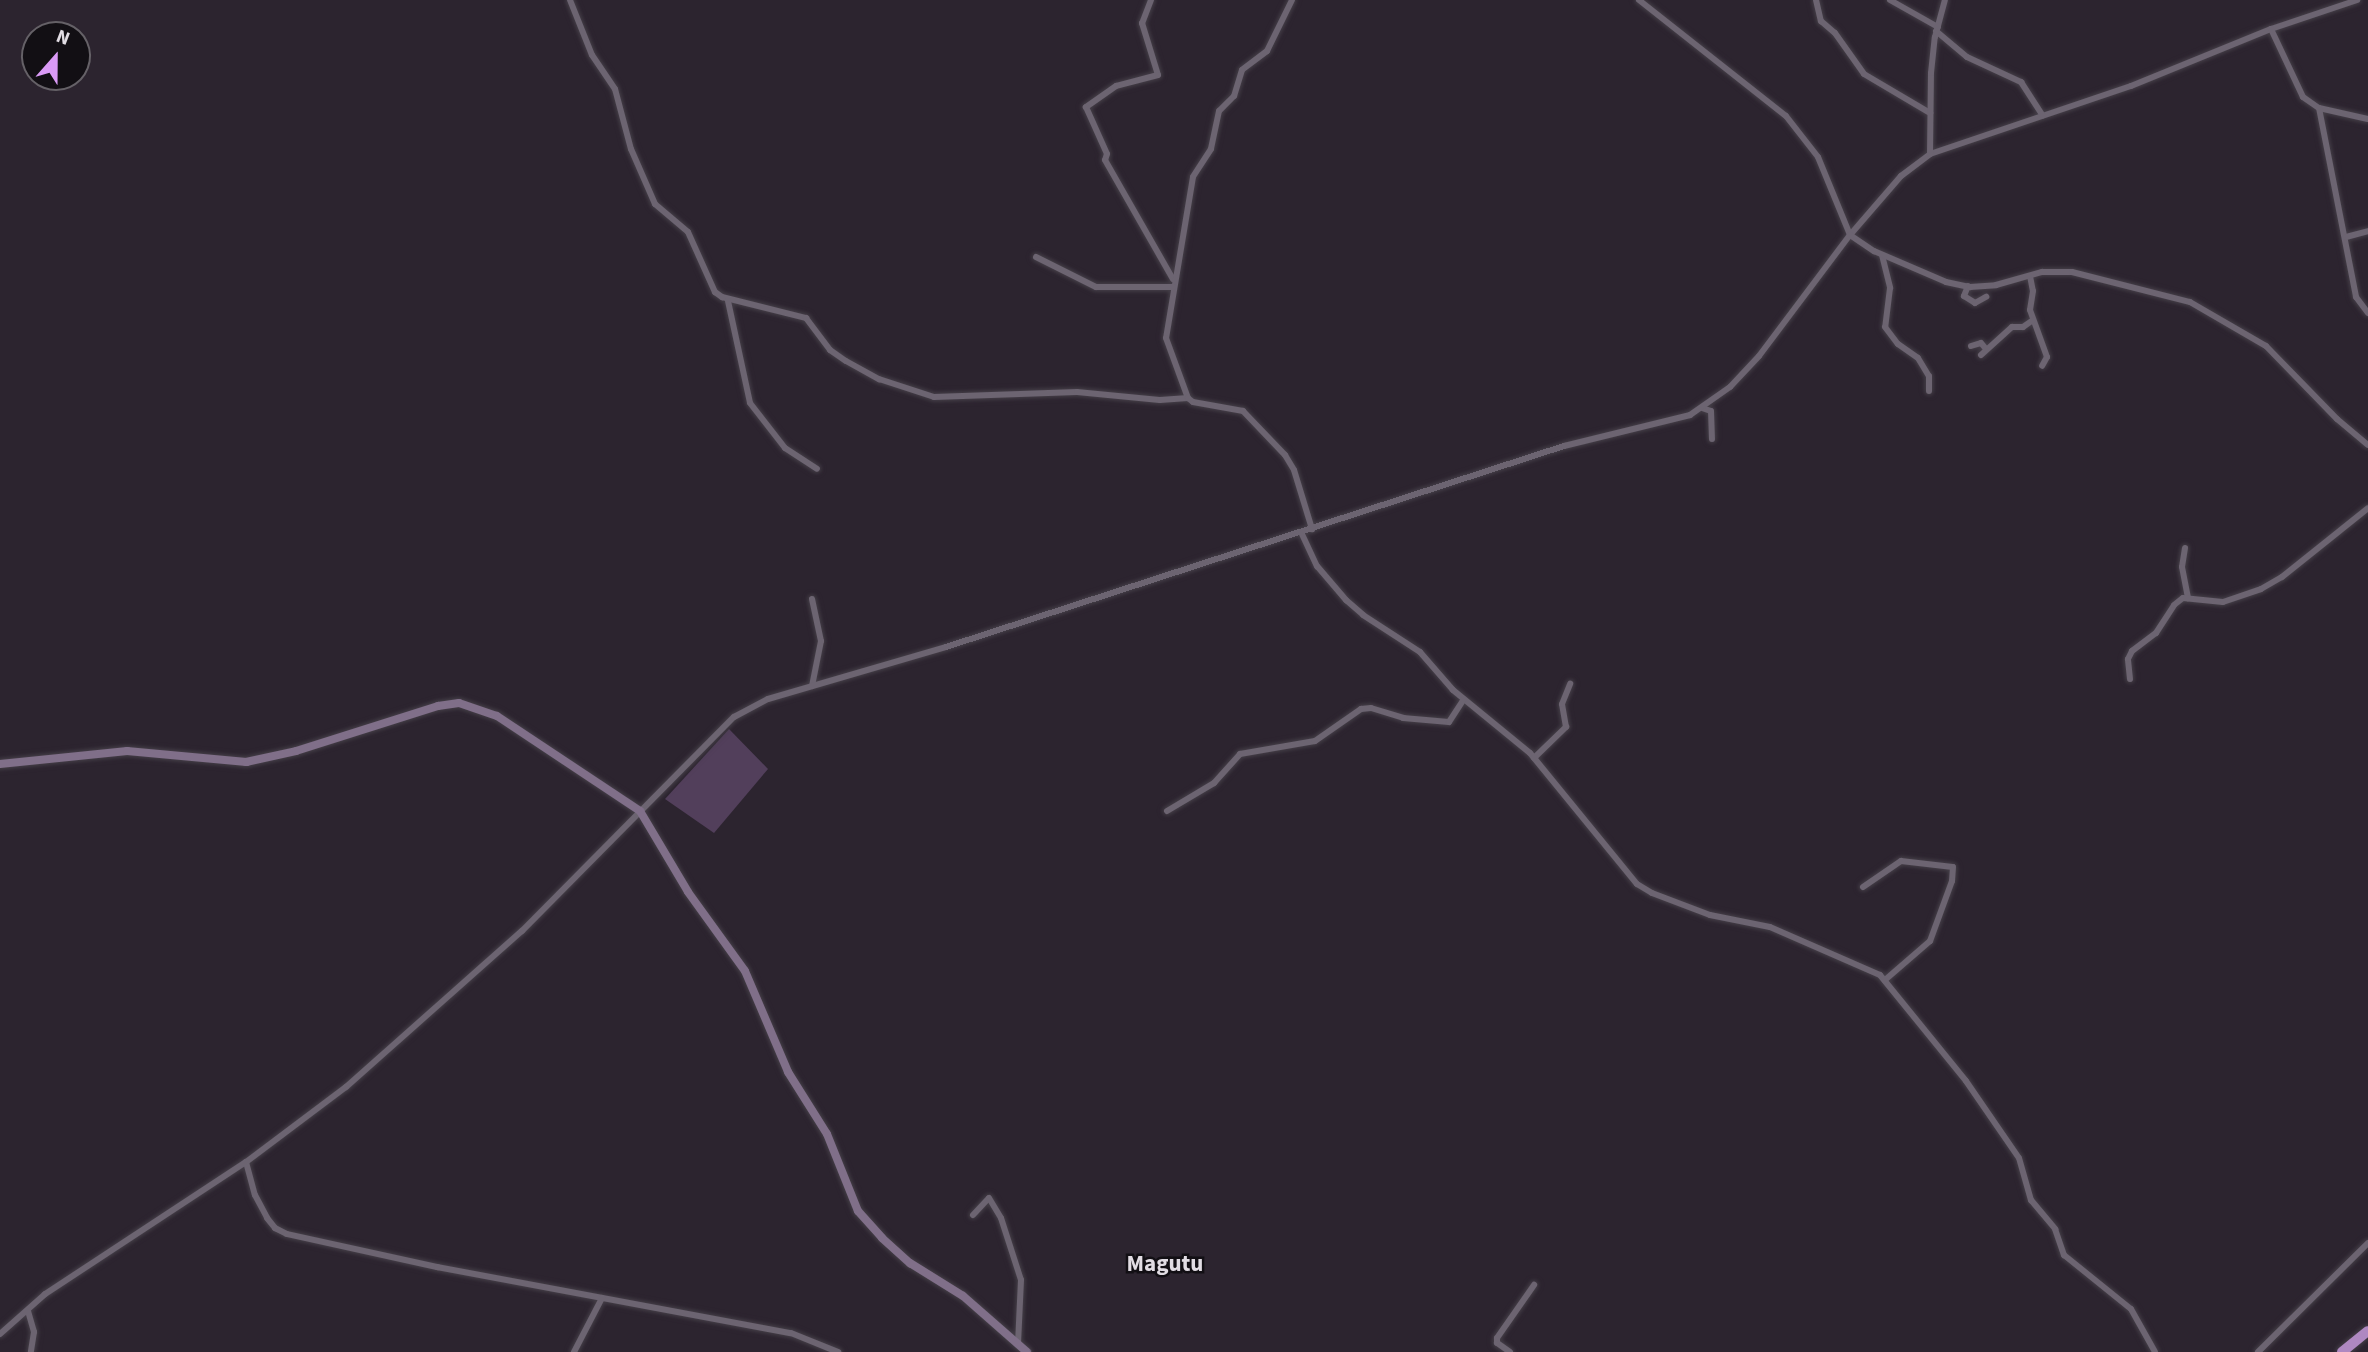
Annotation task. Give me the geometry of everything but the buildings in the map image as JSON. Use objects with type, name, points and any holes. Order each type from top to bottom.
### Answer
[{"type":"highway","points":[[2342,1352],[2368,1331]]},
{"type":"street","points":[[570,0],[592,55],[615,89],[631,149],[655,204],[688,232],[715,292],[728,301],[806,318],[830,350],[846,360],[879,379],[934,397],[1077,392],[1160,400],[1188,398],[1200,405],[1237,409],[1252,418],[1285,455],[1294,470],[1312,528]]},
{"type":"street","points":[[1151,0],[1142,23],[1158,75],[1116,86],[1086,107],[1107,154],[1105,160],[1173,284]]},
{"type":"street","points":[[1188,398],[1166,346],[1173,284],[1193,177],[1197,165],[1211,149],[1219,111],[1234,96],[1242,70],[1266,51],[1292,0]]},
{"type":"street","points":[[1639,0],[1786,116],[1818,157],[1850,235],[1882,255],[1946,282],[1968,286],[1996,285],[2042,272],[2072,272],[2190,302],[2266,346],[2337,419],[2368,445]]},
{"type":"street","points":[[1816,0],[1821,21],[1835,33],[1864,74],[1930,113]]},
{"type":"street","points":[[1889,0],[1937,29],[1967,57],[2021,82],[2043,116]]},
{"type":"street","points":[[1930,154],[1930,113],[1937,29],[1945,0]]},
{"type":"street","points":[[0,1335],[45,1294],[246,1161],[346,1087],[512,940],[734,716],[768,699],[946,647],[1564,446],[1690,415],[1730,387],[1759,356],[1850,235],[1901,176],[1930,154],[2131,86],[2272,29],[2357,0]]},
{"type":"street","points":[[2272,29],[2298,91],[2319,108],[2368,119]]},
{"type":"street","points":[[2319,108],[2356,297],[2368,313]]},
{"type":"street","points":[[2346,237],[2368,231]]},
{"type":"street","points":[[1882,255],[1890,288],[1885,327],[1898,344],[1918,358],[1929,376],[1929,391]]},
{"type":"street","points":[[1036,257],[1096,287],[1173,284]]},
{"type":"street","points":[[2030,276],[2033,290],[2030,310],[2048,357],[2042,366]]},
{"type":"street","points":[[1968,286],[1964,296],[1975,303],[1986,297]]},
{"type":"street","points":[[728,301],[750,403],[785,448],[817,470]]},
{"type":"street","points":[[1981,355],[2012,327],[2023,327],[2033,320]]},
{"type":"street","points":[[1971,346],[1981,343],[1986,349]]},
{"type":"street","points":[[1702,408],[1711,411],[1712,439]]},
{"type":"street","points":[[2130,679],[2128,659],[2132,651],[2156,633],[2174,606],[2188,598],[2223,602],[2261,589],[2282,577],[2368,508]]},
{"type":"street","points":[[1301,532],[1317,566],[1346,600],[1363,615],[1420,652],[1464,699],[1534,758],[1637,884],[1652,893],[1710,915],[1782,931],[1871,969],[1885,980],[1966,1081],[2019,1158],[2031,1200],[2055,1229],[2064,1255],[2131,1309],[2155,1352]]},
{"type":"street","points":[[2185,548],[2182,567],[2188,598]]},
{"type":"street","points":[[812,599],[821,641],[812,686]]},
{"type":"street","points":[[1534,758],[1566,727],[1562,704],[1570,684]]},
{"type":"street","points":[[1167,811],[1214,783],[1240,754],[1315,741],[1361,709],[1371,708],[1403,718],[1449,722],[1464,699]]},
{"type":"street","points":[[0,764],[127,751],[229,762],[263,760],[459,703],[496,716],[640,811],[688,892],[745,971],[788,1072],[827,1134],[858,1211],[882,1238],[910,1263],[963,1296],[1027,1352]]},
{"type":"street","points":[[1863,887],[1901,861],[1953,867],[1952,881],[1930,941],[1885,980]]},
{"type":"street","points":[[246,1161],[255,1195],[267,1218],[275,1228],[287,1234],[436,1267],[791,1333],[838,1352]]},
{"type":"street","points":[[974,1215],[989,1198],[1002,1218],[1021,1280],[1018,1344]]},
{"type":"street","points":[[2258,1352],[2368,1243]]},
{"type":"street","points":[[1510,1352],[1497,1343],[1497,1338],[1534,1285]]},
{"type":"street","points":[[574,1352],[602,1298]]},
{"type":"street","points":[[28,1311],[34,1332],[31,1352]]},
{"type":"shaded area","points":[[729,729],[768,769],[714,833],[665,799]]},
{"type":"district","name":"Magutu","points":[[1165,1264]]}]
